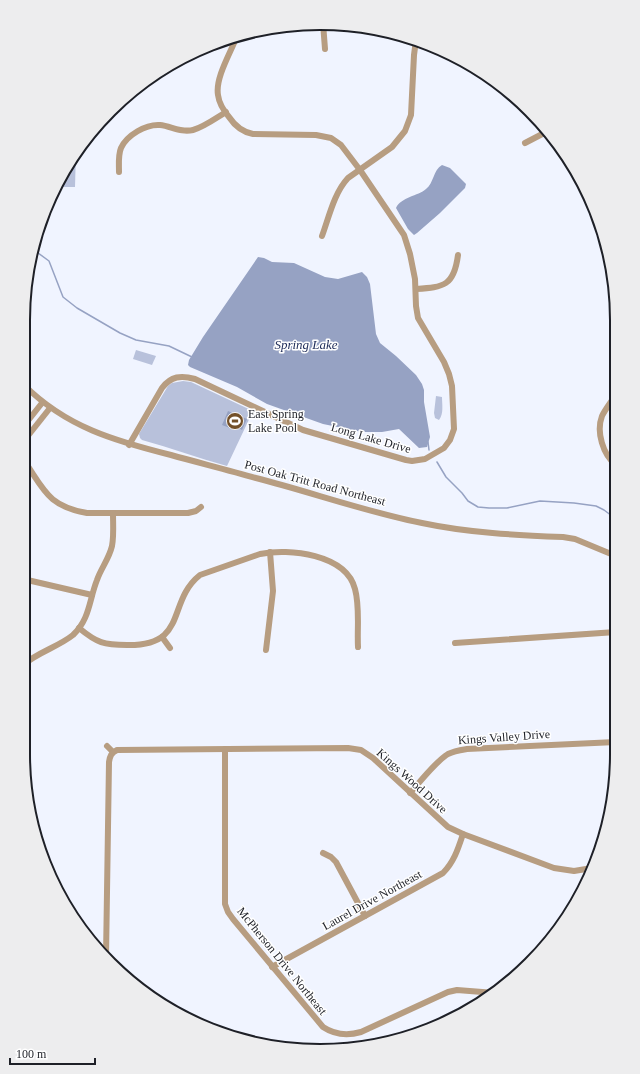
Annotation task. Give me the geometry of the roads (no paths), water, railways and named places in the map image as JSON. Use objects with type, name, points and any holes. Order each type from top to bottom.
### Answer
[{"type":"street","points":[[324,30],[325,49]]},
{"type":"street","name":"Long Lake Drive","points":[[129,445],[167,381],[172,378],[186,377],[303,430],[406,460],[425,460],[448,444],[453,435],[454,422],[452,386],[444,362],[418,318],[414,269],[404,235],[342,146],[331,138],[316,135],[248,133],[235,126],[219,100],[218,86],[234,43]]},
{"type":"street","points":[[322,236],[340,189],[348,178],[392,147],[400,138],[407,126],[411,115],[415,46]]},
{"type":"street","points":[[119,172],[120,153],[124,144],[143,128],[159,125],[180,130],[193,130],[226,112]]},
{"type":"street","points":[[525,143],[542,134]]},
{"type":"street","points":[[416,289],[434,288],[443,286],[448,282],[455,273],[458,255]]},
{"type":"street","name":"Post Oak Tritt Road Northeast","points":[[30,391],[50,408],[90,431],[129,445],[274,482],[421,523],[488,533],[563,537],[575,539],[610,554]]},
{"type":"street","points":[[30,419],[42,402]]},
{"type":"street","points":[[610,404],[603,415],[600,430],[601,438],[610,459]]},
{"type":"street","points":[[30,433],[50,408]]},
{"type":"street","points":[[30,470],[42,489],[60,505],[77,511],[87,513],[188,513],[196,511],[201,507]]},
{"type":"street","points":[[30,659],[66,639],[79,628],[87,614],[96,580],[108,558],[112,545],[114,513]]},
{"type":"street","points":[[79,628],[96,641],[112,645],[143,644],[162,637],[172,624],[184,594],[195,579],[207,572],[243,559],[270,552],[292,552],[320,558],[337,565],[354,583],[356,595],[358,647]]},
{"type":"street","points":[[266,650],[273,591],[270,552]]},
{"type":"street","points":[[30,581],[92,595]]},
{"type":"street","points":[[455,643],[610,632]]},
{"type":"street","points":[[162,637],[170,648]]},
{"type":"street","name":"Kings Valley Drive","points":[[410,793],[442,758],[458,750],[467,748],[610,742]]},
{"type":"street","points":[[106,949],[110,756],[113,752],[107,746]]},
{"type":"street","name":"Kings Wood Drive","points":[[113,752],[122,749],[224,748],[348,748],[361,750],[373,758],[448,827],[554,868],[574,871],[586,869]]},
{"type":"street","name":"McPherson Drive Northeast","points":[[224,748],[225,904],[233,919],[317,1022],[328,1031],[351,1035],[361,1032],[448,992],[457,990],[485,992]]},
{"type":"street","name":"Laurel Drive Northeast","points":[[272,967],[443,873],[454,859],[463,834]]},
{"type":"street","points":[[323,853],[331,857],[336,862],[365,916]]},
{"type":"water","points":[[442,165],[450,168],[466,184],[465,188],[440,213],[414,235],[408,229],[396,208],[402,201],[426,189],[431,183],[439,167]]},
{"type":"water","name":"Spring Lake","points":[[258,257],[272,262],[294,263],[325,277],[338,279],[362,272],[367,277],[370,284],[376,334],[380,343],[416,375],[422,384],[430,437],[427,447],[419,448],[399,429],[382,432],[362,432],[323,424],[267,404],[237,387],[188,365],[189,360],[203,337]]},
{"type":"water","name":"East Spring Lake Pool","points":[[228,411],[247,419],[242,430],[232,424],[230,428],[222,425]]},
{"type":"waterway","points":[[38,253],[49,261],[63,297],[77,308],[120,333],[136,340],[169,346],[192,357]]},
{"type":"waterway","points":[[427,441],[429,450]]},
{"type":"waterway","points":[[437,462],[446,477],[468,501],[478,507],[507,508],[540,501],[596,506],[610,514]]},
{"type":"place","name":"East Spring Lake Pool","points":[[235,421]]}]
